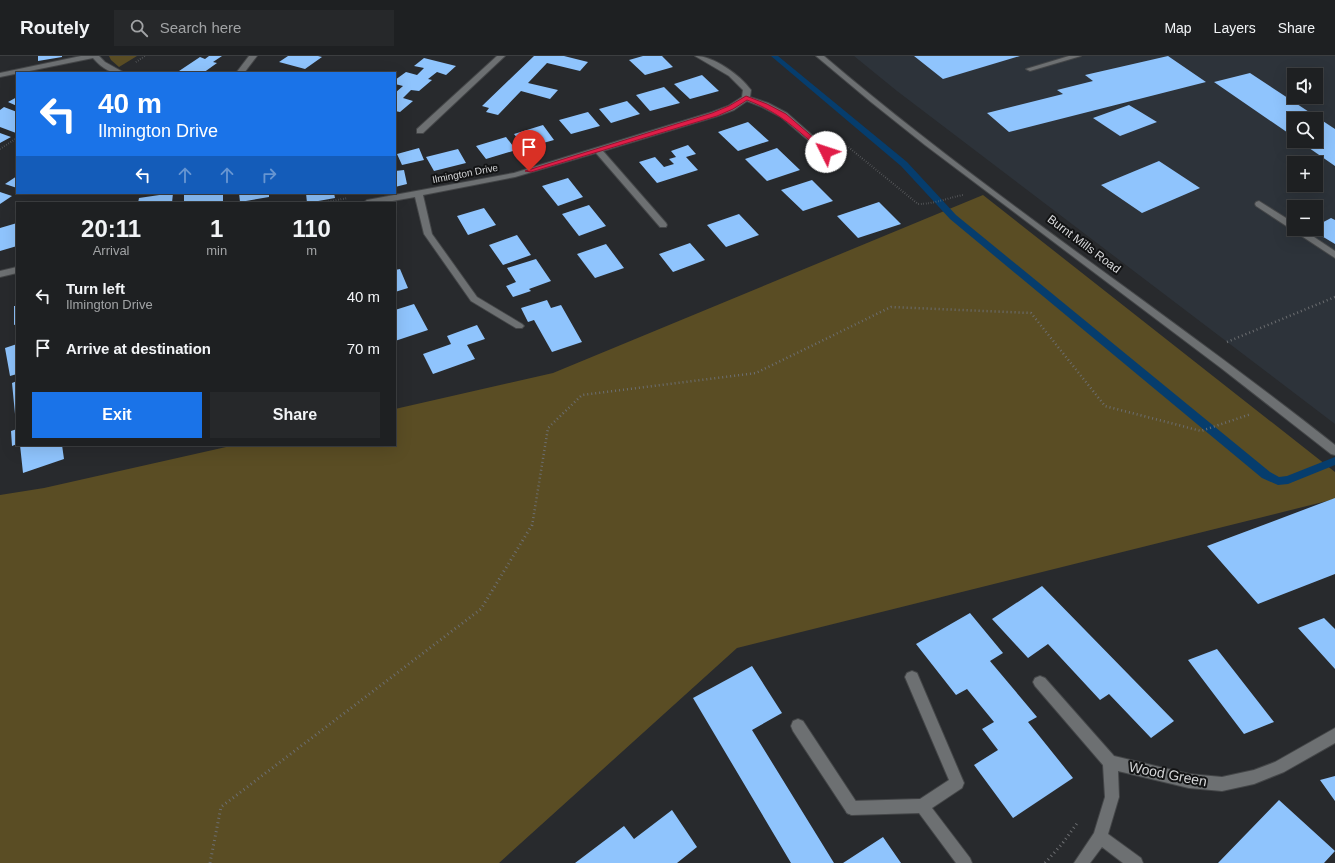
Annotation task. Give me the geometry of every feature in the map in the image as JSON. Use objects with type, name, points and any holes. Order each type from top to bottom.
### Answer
[{"type":"street","points":[[0,75],[91,56]]},
{"type":"street","points":[[95,56],[102,64],[119,72]]},
{"type":"street","points":[[241,72],[253,56]]},
{"type":"street","points":[[420,131],[501,56]]},
{"type":"street","points":[[699,56],[708,63],[730,72],[742,82],[747,90],[746,98],[765,105],[784,115],[826,152]]},
{"type":"street","name":"Burnt Mills Road","points":[[820,56],[860,90],[981,184],[1205,351],[1335,451]]},
{"type":"street","points":[[1030,70],[1077,56]]},
{"type":"street","name":"Ilmington Drive","points":[[372,202],[515,175],[715,114],[731,108],[746,98]]},
{"type":"street","points":[[598,150],[663,225]]},
{"type":"street","points":[[418,193],[428,234],[474,299],[519,326]]},
{"type":"street","points":[[1259,204],[1287,223]]},
{"type":"street","points":[[1307,236],[1335,255]]},
{"type":"street","points":[[0,274],[16,270]]},
{"type":"street","points":[[798,726],[852,808],[922,806],[956,783],[912,677]]},
{"type":"street","points":[[1040,682],[1110,762]]},
{"type":"street","name":"Wood Green","points":[[1081,863],[1100,837],[1112,797],[1110,762],[1189,781],[1222,784],[1254,777],[1279,767],[1335,735]]},
{"type":"street","points":[[922,806],[965,863]]},
{"type":"street","points":[[1100,837],[1136,863]]},
{"type":"path","points":[[0,149],[16,139]]},
{"type":"path","points":[[826,152],[847,146],[918,204],[932,204],[948,198]]},
{"type":"path","points":[[1205,351],[1335,297]]},
{"type":"path","points":[[210,863],[221,807],[481,609],[532,526],[548,428],[582,395],[756,373],[891,307],[1031,313],[1104,406],[1201,431],[1276,405]]},
{"type":"shaded area","points":[[109,56],[137,56],[119,67],[111,60]]},
{"type":"shaded area","points":[[854,56],[1335,56],[1335,424],[897,91]]},
{"type":"shaded area","points":[[983,195],[1335,472],[1335,499],[737,648],[499,863],[0,863],[0,495],[44,488],[231,446],[396,446],[396,409],[553,373]]},
{"type":"building","points":[[38,56],[62,56],[62,57],[38,61]]},
{"type":"building","points":[[209,56],[222,56],[213,62],[217,63],[204,72],[179,71],[200,57],[205,59]]},
{"type":"building","points":[[288,56],[322,57],[305,69],[279,62]]},
{"type":"building","points":[[534,56],[564,56],[588,62],[580,71],[547,63],[528,83],[558,90],[550,99],[521,91],[498,115],[486,112],[489,108],[482,106]]},
{"type":"building","points":[[643,56],[662,56],[673,67],[645,75],[629,60]]},
{"type":"building","points":[[914,56],[1020,56],[943,79]]},
{"type":"building","points":[[1168,56],[1206,82],[1009,132],[987,113],[1063,94],[1057,90],[1093,81],[1085,75]]},
{"type":"building","points":[[424,58],[456,66],[446,75],[437,72],[428,79],[432,80],[419,91],[411,90],[403,98],[413,101],[400,112],[396,111],[396,92],[403,86],[396,84],[396,79],[406,72],[417,75],[424,68],[414,66]]},
{"type":"building","points":[[1250,73],[1287,97],[1287,104],[1297,104],[1309,112],[1287,112],[1287,132],[1214,82]]},
{"type":"building","points":[[702,75],[719,91],[690,99],[674,84]]},
{"type":"building","points":[[664,87],[680,103],[650,111],[636,95]]},
{"type":"building","points":[[16,98],[16,106],[8,102]]},
{"type":"building","points":[[627,101],[640,114],[611,123],[599,109]]},
{"type":"building","points":[[1129,105],[1157,122],[1120,136],[1093,118]]},
{"type":"building","points":[[4,107],[16,112],[16,133],[0,127],[0,110]]},
{"type":"building","points":[[588,112],[600,126],[571,134],[559,120]]},
{"type":"building","points":[[1323,121],[1335,129],[1335,166],[1323,158],[1323,156],[1309,148],[1323,148]]},
{"type":"building","points":[[748,122],[769,141],[738,151],[718,132]]},
{"type":"building","points":[[543,125],[554,140],[525,148],[514,134]]},
{"type":"building","points":[[0,133],[11,137],[0,143]]},
{"type":"building","points":[[506,137],[516,150],[486,159],[476,146]]},
{"type":"building","points":[[688,145],[696,154],[686,157],[698,170],[657,183],[639,162],[655,157],[664,167],[674,164],[669,159],[676,157],[671,151]]},
{"type":"building","points":[[419,148],[424,160],[402,165],[397,154]]},
{"type":"building","points":[[777,148],[800,170],[767,181],[745,159]]},
{"type":"building","points":[[458,149],[466,163],[434,171],[426,157]]},
{"type":"building","points":[[1159,161],[1200,188],[1142,213],[1101,185]]},
{"type":"building","points":[[404,170],[407,184],[396,187],[396,171]]},
{"type":"building","points":[[16,177],[16,188],[5,184]]},
{"type":"building","points":[[568,178],[583,197],[558,206],[542,186]]},
{"type":"building","points":[[812,180],[833,201],[803,211],[781,190]]},
{"type":"building","points":[[0,192],[12,196],[0,204]]},
{"type":"building","points":[[173,194],[172,202],[138,202],[139,198]]},
{"type":"building","points":[[184,194],[223,194],[223,202],[184,202]]},
{"type":"building","points":[[239,194],[269,194],[269,197],[240,202]]},
{"type":"building","points":[[306,194],[334,194],[335,198],[307,202]]},
{"type":"building","points":[[879,202],[901,224],[858,238],[837,216]]},
{"type":"building","points":[[589,205],[606,226],[579,236],[562,214]]},
{"type":"building","points":[[484,208],[496,225],[468,235],[457,216]]},
{"type":"building","points":[[739,214],[759,235],[726,247],[707,225]]},
{"type":"building","points":[[1331,218],[1335,220],[1335,244],[1322,236],[1323,236],[1323,222]]},
{"type":"building","points":[[16,223],[16,246],[0,251],[0,228]]},
{"type":"building","points":[[517,235],[531,255],[503,265],[489,245]]},
{"type":"building","points":[[690,243],[705,260],[673,272],[659,254]]},
{"type":"building","points":[[606,244],[624,268],[595,278],[577,254]]},
{"type":"building","points":[[536,259],[551,281],[529,289],[531,291],[513,297],[506,286],[516,282],[507,268]]},
{"type":"building","points":[[400,269],[408,288],[396,292],[396,270]]},
{"type":"building","points":[[547,300],[551,308],[561,305],[582,342],[552,352],[534,320],[528,322],[521,308]]},
{"type":"building","points":[[414,304],[428,330],[396,341],[396,310]]},
{"type":"building","points":[[14,306],[16,306],[16,324],[14,325]]},
{"type":"building","points":[[477,325],[485,339],[467,345],[475,359],[433,374],[423,354],[451,344],[447,336]]},
{"type":"building","points":[[16,344],[16,374],[10,376],[5,348]]},
{"type":"building","points":[[16,381],[15,414],[12,383]]},
{"type":"building","points":[[16,429],[16,444],[12,446],[11,431]]},
{"type":"building","points":[[20,446],[62,446],[64,459],[23,473]]},
{"type":"building","points":[[1335,498],[1335,574],[1258,604],[1207,546]]},
{"type":"building","points":[[1042,586],[1174,721],[1151,738],[1109,694],[1100,700],[1048,644],[1028,658],[992,619]]},
{"type":"building","points":[[970,613],[1003,653],[990,661],[1037,717],[1028,722],[1073,778],[1013,818],[974,765],[998,750],[982,729],[994,722],[967,689],[956,695],[916,644]]},
{"type":"building","points":[[1324,618],[1335,629],[1335,669],[1298,628]]},
{"type":"building","points":[[1217,649],[1274,722],[1244,734],[1188,660]]},
{"type":"building","points":[[752,666],[782,713],[752,730],[834,863],[791,863],[693,698]]},
{"type":"building","points":[[1335,776],[1335,801],[1320,780]]},
{"type":"building","points":[[1279,800],[1335,851],[1324,863],[1218,863]]},
{"type":"building","points":[[672,810],[697,847],[677,863],[575,863],[624,826],[634,839]]},
{"type":"building","points":[[883,837],[901,863],[843,863]]},
{"type":"waterway","points":[[774,56],[904,164],[953,217],[1266,475],[1278,481],[1288,480],[1335,461]]},
{"type":"route","points":[[529,171],[715,114],[731,108],[746,98],[765,105],[784,115],[826,152]]}]
